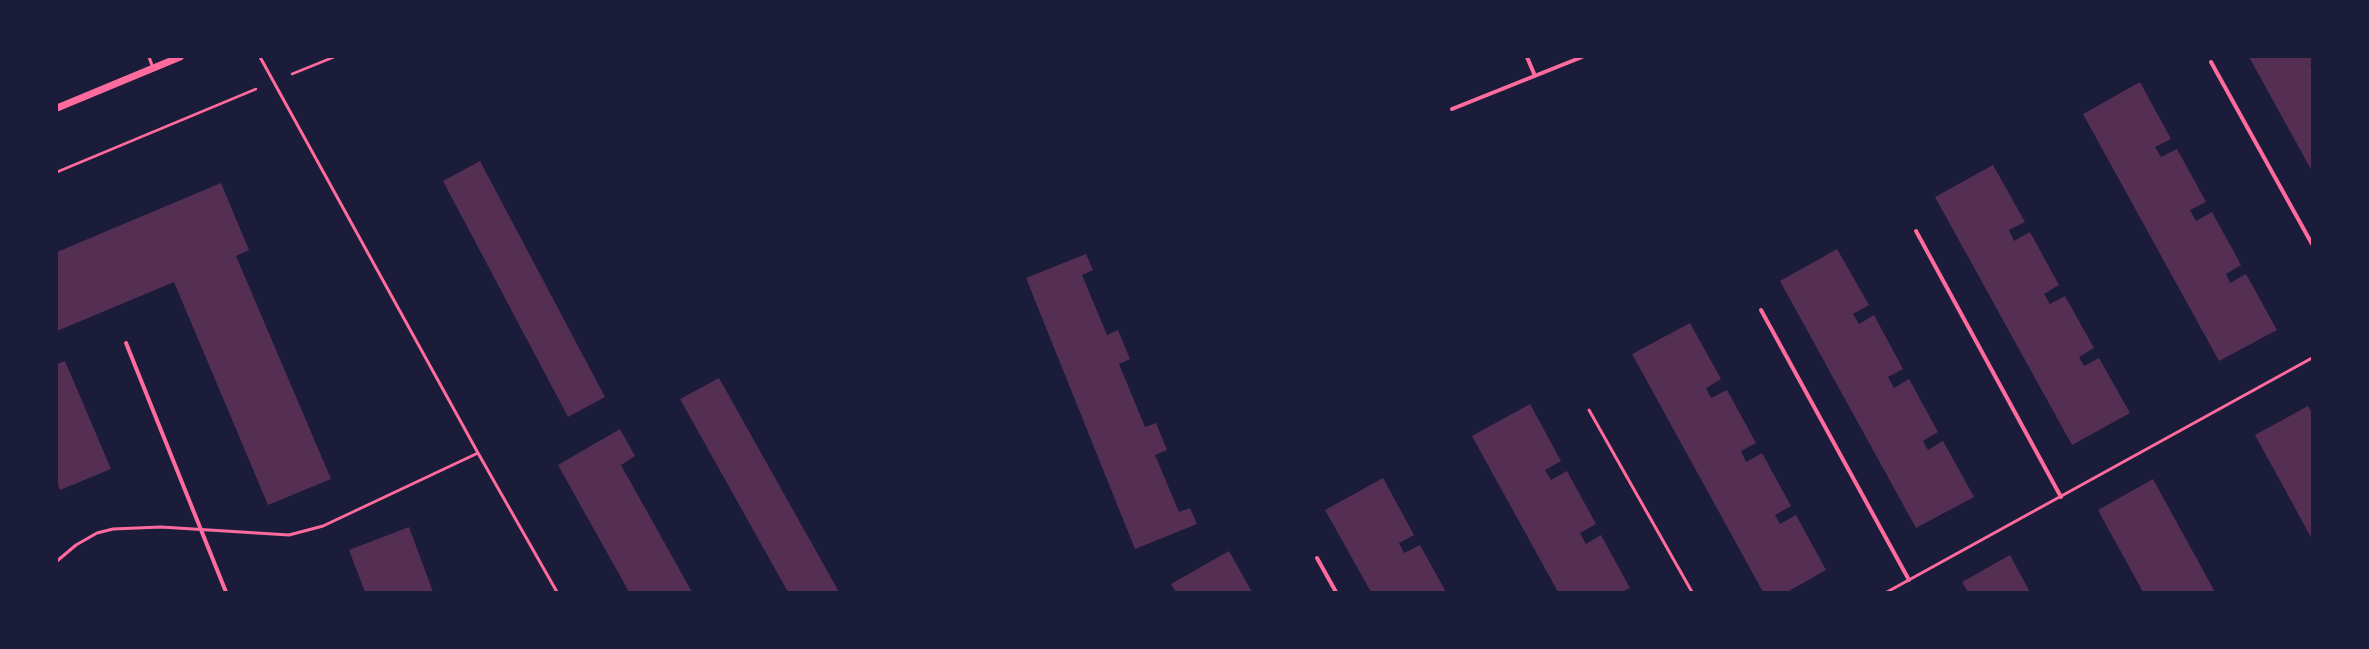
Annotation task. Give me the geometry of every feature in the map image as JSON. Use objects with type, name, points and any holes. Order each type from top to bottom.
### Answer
[{"type":"street","points":[[57,108],[180,57]]},
{"type":"street","points":[[1527,57],[1535,76]]},
{"type":"street","points":[[1452,109],[1582,57]]},
{"type":"street","points":[[2211,62],[2312,244]]},
{"type":"street","points":[[1916,231],[2061,497]]},
{"type":"street","points":[[1761,310],[1909,580]]},
{"type":"street","points":[[126,343],[226,592]]},
{"type":"street","points":[[1317,558],[1336,592]]},
{"type":"lane","points":[[149,57],[153,68]]},
{"type":"lane","points":[[260,57],[478,453],[557,592]]},
{"type":"lane","points":[[1887,592],[2312,358]]},
{"type":"lane","points":[[1589,410],[1692,592]]},
{"type":"lane","points":[[57,561],[76,545],[90,537],[113,529],[161,527],[289,535],[323,526],[478,453]]},
{"type":"path","points":[[57,172],[334,57]]},
{"type":"building","points":[[2249,57],[2312,57],[2312,63],[2310,64],[2312,68],[2312,171]]},
{"type":"building","points":[[2140,82],[2171,139],[2155,147],[2161,157],[2177,149],[2206,202],[2190,210],[2196,221],[2212,212],[2241,265],[2226,274],[2230,283],[2246,274],[2277,330],[2219,361],[2083,114]]},
{"type":"building","points":[[480,161],[605,397],[568,417],[443,181]]},
{"type":"building","points":[[1993,165],[2025,222],[2009,230],[2014,241],[2030,232],[2059,285],[2044,294],[2050,304],[2065,296],[2094,348],[2079,357],[2084,366],[2099,358],[2130,413],[2072,445],[1935,197]]},
{"type":"building","points":[[221,183],[249,250],[236,256],[331,479],[268,505],[174,282],[57,331],[57,252]]},
{"type":"building","points":[[1837,249],[1869,305],[1853,314],[1859,324],[1874,315],[1903,369],[1888,377],[1894,388],[1909,379],[1938,432],[1923,441],[1928,450],[1943,441],[1974,497],[1916,528],[1780,281]]},
{"type":"building","points":[[1086,254],[1093,270],[1082,275],[1107,335],[1118,330],[1130,359],[1119,364],[1145,427],[1156,423],[1167,450],[1155,455],[1179,512],[1190,508],[1197,524],[1135,549],[1026,278]]},
{"type":"building","points":[[1690,323],[1721,379],[1706,388],[1711,398],[1727,390],[1756,443],[1741,451],[1746,462],[1762,453],[1791,506],[1775,515],[1780,524],[1796,515],[1826,570],[1787,592],[1763,592],[1632,354]]},
{"type":"building","points":[[65,361],[111,469],[60,490],[57,482],[57,364]]},
{"type":"building","points":[[719,378],[839,592],[788,592],[680,399]]},
{"type":"building","points":[[1530,404],[1561,461],[1545,470],[1551,480],[1567,471],[1596,524],[1580,533],[1586,544],[1601,535],[1630,588],[1622,592],[1558,592],[1472,436]]},
{"type":"building","points":[[2308,406],[2312,413],[2312,539],[2255,435]]},
{"type":"building","points":[[620,429],[635,456],[621,465],[692,592],[629,592],[558,465]]},
{"type":"building","points":[[1383,478],[1414,535],[1399,543],[1404,553],[1420,545],[1446,592],[1371,592],[1325,510]]},
{"type":"building","points":[[2153,479],[2215,592],[2143,592],[2098,510]]},
{"type":"building","points":[[409,527],[433,592],[365,592],[349,550]]},
{"type":"building","points":[[1229,551],[1252,592],[1176,592],[1171,584]]},
{"type":"building","points":[[2010,555],[2030,592],[1968,592],[1962,582]]}]
